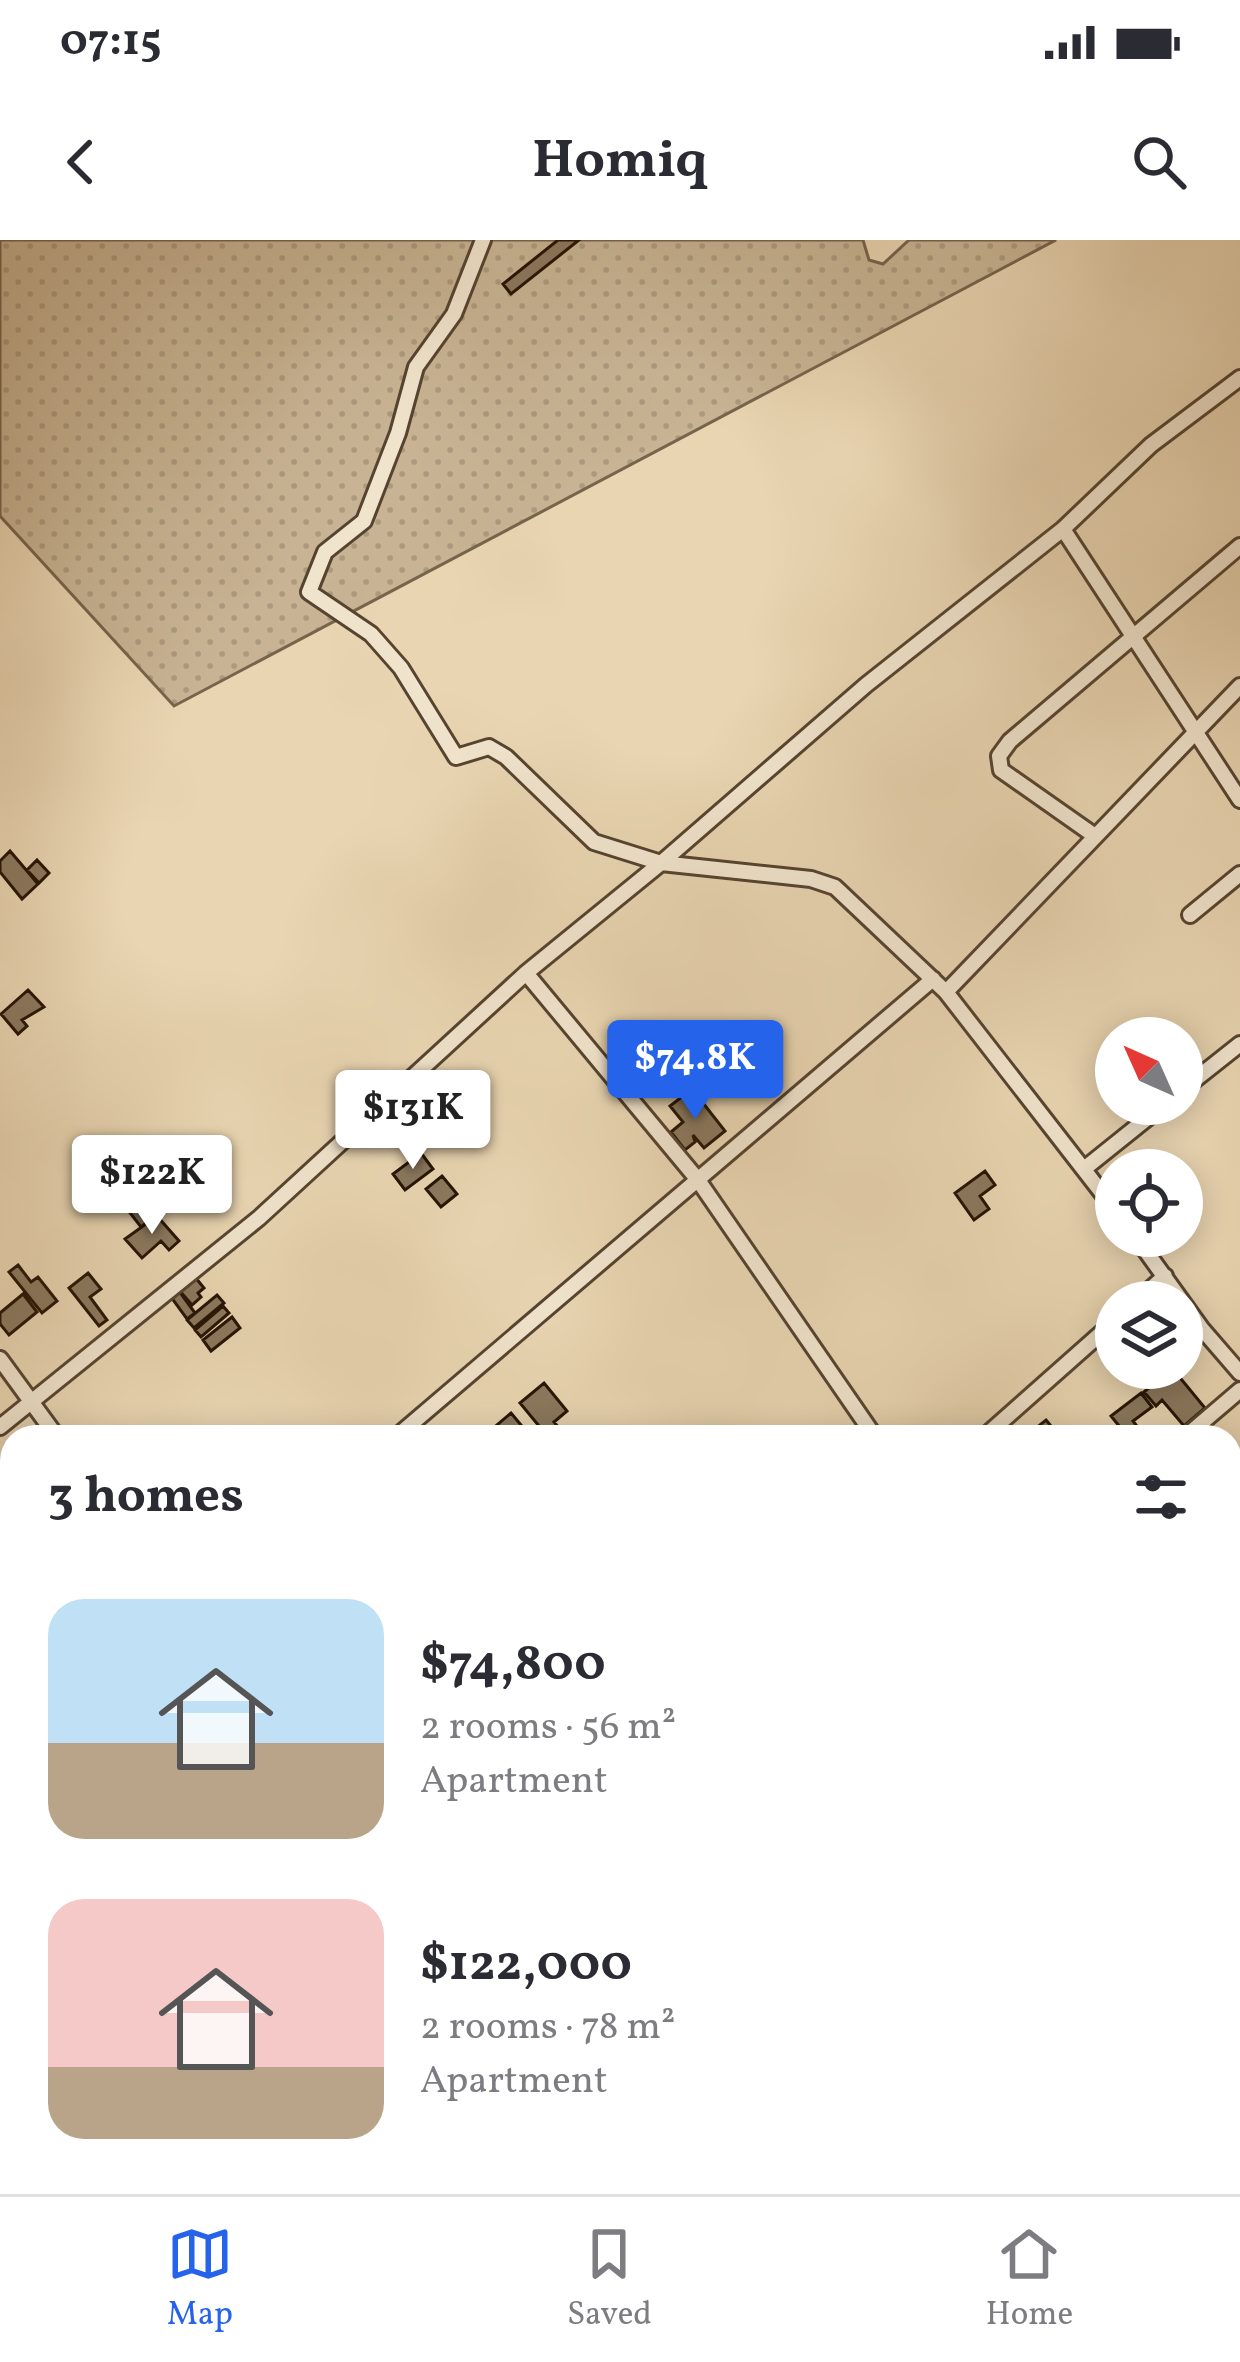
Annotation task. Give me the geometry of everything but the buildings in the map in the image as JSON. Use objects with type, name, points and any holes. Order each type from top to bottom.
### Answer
[{"type":"street","points":[[483,240],[454,314],[416,367],[398,433],[364,521],[325,552],[309,592],[370,634],[386,651],[455,757],[489,748],[506,758],[594,842],[661,863],[835,886],[946,992],[1095,1183]]},
{"type":"street","points":[[2,1425],[259,1218],[526,973],[866,685],[1063,529],[1150,446],[1240,378]]},
{"type":"street","points":[[1063,529],[1240,800]]},
{"type":"street","points":[[1095,836],[1001,770],[999,756],[1010,740],[1130,635],[1240,546]]},
{"type":"street","points":[[946,992],[1240,686]]},
{"type":"street","points":[[1190,915],[1240,874]]},
{"type":"street","points":[[526,973],[698,1180],[867,1425]]},
{"type":"street","points":[[410,1425],[933,979]]},
{"type":"street","points":[[1203,1073],[1240,1044]]},
{"type":"street","points":[[1084,1169],[1139,1125]]},
{"type":"street","points":[[1151,1257],[1240,1373]]},
{"type":"street","points":[[1159,1281],[1165,1276]]},
{"type":"street","points":[[998,1425],[1095,1339]]},
{"type":"street","points":[[0,1359],[48,1425]]},
{"type":"street","points":[[1199,1425],[1240,1390]]},
{"type":"shaded area","points":[[0,240],[863,240],[869,260],[883,264],[909,240],[1056,240],[174,706],[0,516]]}]
